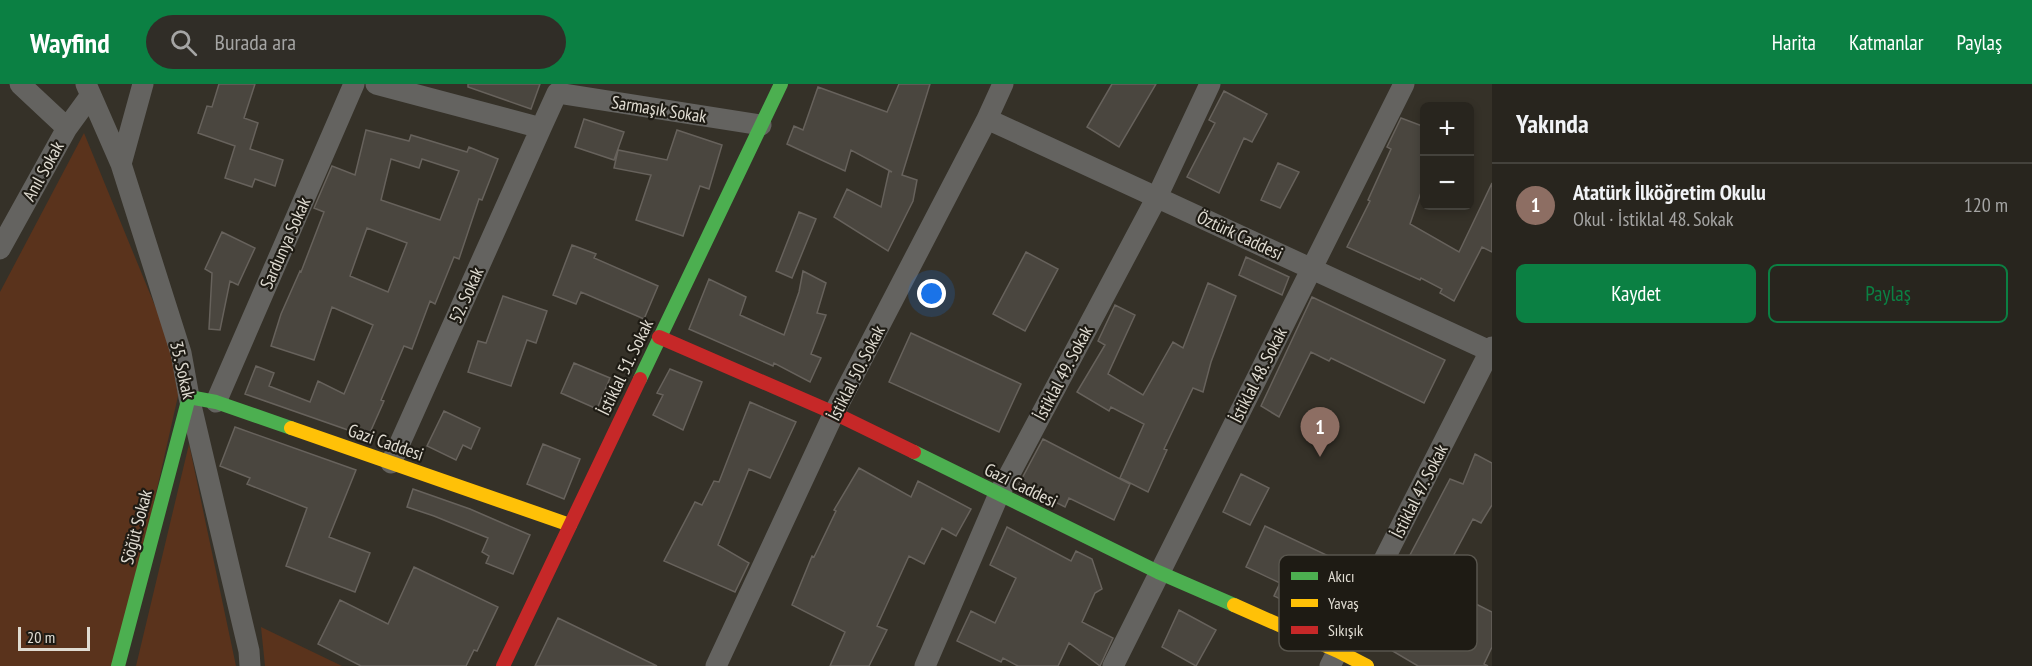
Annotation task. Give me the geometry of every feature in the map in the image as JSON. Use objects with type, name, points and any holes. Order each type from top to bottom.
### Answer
[{"type":"street","points":[[20,84],[67,128]]},
{"type":"street","points":[[121,164],[143,84]]},
{"type":"street","name":"Sardunya Sokak","points":[[216,402],[354,84]]},
{"type":"street","points":[[376,84],[541,128]]},
{"type":"street","name":"İstiklal 51. Sokak","points":[[503,666],[781,84]]},
{"type":"street","name":"İstiklal 50. Sokak","points":[[716,666],[834,413],[1003,84]]},
{"type":"street","name":"İstiklal 49. Sokak","points":[[925,666],[999,494],[1156,197],[1210,84]]},
{"type":"street","name":"İstiklal 48. Sokak","points":[[1113,666],[1404,84]]},
{"type":"street","name":"Anıl Sokak","points":[[0,249],[88,89]]},
{"type":"street","name":"35. Sokak","points":[[88,89],[121,164],[182,353],[189,397],[249,651],[250,666]]},
{"type":"street","name":"52. Sokak","points":[[391,463],[557,93]]},
{"type":"street","name":"Sarmaşık Sokak","points":[[557,93],[761,125]]},
{"type":"street","name":"Öztürk Caddesi","points":[[987,119],[1491,350]]},
{"type":"street","name":"Gazi Caddesi","points":[[659,337],[834,413],[1279,632]]},
{"type":"street","name":"İstiklal 47. Sokak","points":[[1387,555],[1491,350]]},
{"type":"street","name":"Gazi Caddesi","points":[[189,397],[216,402],[570,525]]},
{"type":"street","name":"Söğüt Sokak","points":[[118,666],[189,397]]},
{"type":"street","name":"Gazi Caddesi","points":[[1318,651],[1334,659],[1367,666]]},
{"type":"shaded area","points":[[84,133],[183,374],[117,666],[0,666],[0,292]]},
{"type":"shaded area","points":[[189,444],[236,666],[136,666]]},
{"type":"shaded area","points":[[261,627],[342,666],[265,666]]},
{"type":"building","points":[[219,84],[255,84],[244,118],[258,123],[250,149],[283,160],[275,186],[255,179],[252,187],[225,178],[235,146],[198,133],[207,106],[212,107]]},
{"type":"building","points":[[468,84],[540,84],[531,109],[468,87]]},
{"type":"building","points":[[899,84],[930,84],[902,175],[917,180],[913,201],[888,251],[834,217],[847,189],[881,207],[889,171],[892,172],[851,150],[845,171],[787,144],[794,126],[803,130],[818,87],[887,112]]},
{"type":"building","points":[[1112,84],[1156,84],[1119,147],[1087,127]]},
{"type":"building","points":[[1224,91],[1267,114],[1252,142],[1244,138],[1219,193],[1187,177],[1215,123],[1209,120]]},
{"type":"building","points":[[1401,118],[1420,125],[1420,195],[1410,224],[1459,252],[1492,183],[1492,252],[1482,247],[1454,301],[1440,293],[1442,289],[1421,278],[1420,280],[1347,247],[1370,201],[1368,200],[1391,149],[1387,147]]},
{"type":"building","points":[[584,119],[624,132],[614,160],[575,147]]},
{"type":"building","points":[[366,130],[409,141],[411,135],[467,152],[469,147],[498,159],[482,200],[479,199],[459,259],[454,257],[435,304],[430,301],[412,349],[404,346],[368,437],[245,394],[256,366],[274,373],[269,386],[310,402],[318,381],[344,394],[373,325],[332,307],[314,360],[271,346],[281,314],[301,272],[324,212],[314,208],[332,166],[355,175]],"holes":[[[391,159],[419,168],[422,159],[459,171],[440,220],[381,200]],[[367,228],[407,243],[388,292],[350,276]]]},
{"type":"building","points":[[677,130],[722,145],[709,189],[700,186],[683,236],[636,220],[651,175],[614,168],[618,150],[667,160]]},
{"type":"building","points":[[1278,163],[1299,172],[1280,208],[1261,200]]},
{"type":"building","points":[[799,212],[816,219],[792,278],[776,271]]},
{"type":"building","points":[[222,232],[255,248],[238,285],[230,281],[220,330],[209,329],[212,273],[205,269]]},
{"type":"building","points":[[572,245],[596,254],[594,258],[658,286],[644,319],[581,292],[576,304],[553,295]]},
{"type":"building","points":[[1026,252],[1058,269],[1025,331],[993,314]]},
{"type":"building","points":[[1246,257],[1289,277],[1282,295],[1239,275]]},
{"type":"building","points":[[803,271],[826,283],[817,313],[826,315],[811,354],[821,358],[810,382],[774,363],[773,366],[689,329],[709,279],[746,297],[740,315],[784,335],[799,292]]},
{"type":"building","points":[[1208,283],[1236,296],[1211,362],[1203,392],[1193,388],[1164,449],[1167,450],[1148,492],[1120,478],[1144,424],[1111,407],[1109,411],[1077,392],[1105,345],[1098,341],[1115,305],[1135,315],[1108,374],[1143,395],[1173,342],[1183,348]]},
{"type":"building","points":[[503,296],[547,311],[536,343],[527,340],[511,386],[468,372],[478,341],[486,343]]},
{"type":"building","points":[[1312,297],[1445,360],[1424,403],[1331,358],[1329,361],[1311,352],[1279,417],[1261,406]]},
{"type":"building","points":[[911,333],[1021,384],[999,432],[889,382]]},
{"type":"building","points":[[574,363],[610,378],[597,409],[561,393]]},
{"type":"building","points":[[670,369],[702,382],[683,430],[653,415],[663,395],[657,393]]},
{"type":"building","points":[[750,402],[796,422],[770,478],[749,469],[718,545],[749,563],[735,592],[664,561],[695,502],[702,505],[714,481],[719,482]]},
{"type":"building","points":[[444,411],[480,428],[471,449],[463,445],[456,460],[427,446]]},
{"type":"building","points":[[235,427],[356,470],[329,537],[370,553],[355,592],[286,566],[307,508],[247,484],[250,478],[220,466]]},
{"type":"building","points":[[1043,439],[1130,484],[1114,520],[1069,498],[1065,507],[1019,484]]},
{"type":"building","points":[[543,444],[580,459],[564,499],[527,484]]},
{"type":"building","points":[[1475,454],[1492,463],[1492,505],[1481,523],[1473,519],[1454,555],[1410,555],[1450,479],[1463,484]]},
{"type":"building","points":[[859,468],[911,497],[918,481],[971,509],[956,536],[942,528],[924,564],[909,556],[877,626],[887,630],[869,666],[830,666],[845,632],[792,605],[812,556],[814,557],[836,511],[834,510]]},
{"type":"building","points":[[1241,474],[1269,488],[1250,525],[1223,512]]},
{"type":"building","points":[[413,489],[470,509],[530,535],[513,574],[486,563],[489,556],[482,552],[488,538],[407,507]]},
{"type":"building","points":[[1265,526],[1327,555],[1279,555],[1279,583],[1246,567]]},
{"type":"building","points":[[1007,527],[1071,561],[1076,551],[1092,559],[1102,589],[1095,593],[1082,622],[1113,638],[1100,666],[1069,643],[1058,666],[1018,666],[1003,658],[1001,662],[957,641],[971,611],[995,623],[1016,578],[990,565]]},
{"type":"building","points":[[414,567],[498,607],[477,651],[474,650],[466,666],[361,666],[318,644],[340,600],[388,624]]},
{"type":"building","points":[[1279,585],[1279,598],[1274,596]]},
{"type":"building","points":[[1477,604],[1492,612],[1492,647],[1484,664],[1488,666],[1418,666],[1393,651],[1477,651]]},
{"type":"building","points":[[1179,610],[1216,630],[1196,666],[1162,647]]},
{"type":"building","points":[[558,618],[657,666],[535,666]]},
{"type":"traffic: fast","points":[[640,379],[781,84]]},
{"type":"traffic: fast","points":[[118,666],[189,397],[216,402],[291,428]]},
{"type":"traffic: fast","points":[[914,452],[1158,572],[1234,605]]},
{"type":"traffic: slow","points":[[291,428],[570,525]]},
{"type":"traffic: slow","points":[[1234,605],[1279,625]]},
{"type":"traffic: slow","points":[[1338,651],[1367,666]]},
{"type":"traffic: jam","points":[[659,337],[834,413],[914,452]]},
{"type":"traffic: jam","points":[[503,666],[640,379]]},
{"type":"place","name":"Atatürk İlköğretim Okulu","points":[[1320,457]]}]
